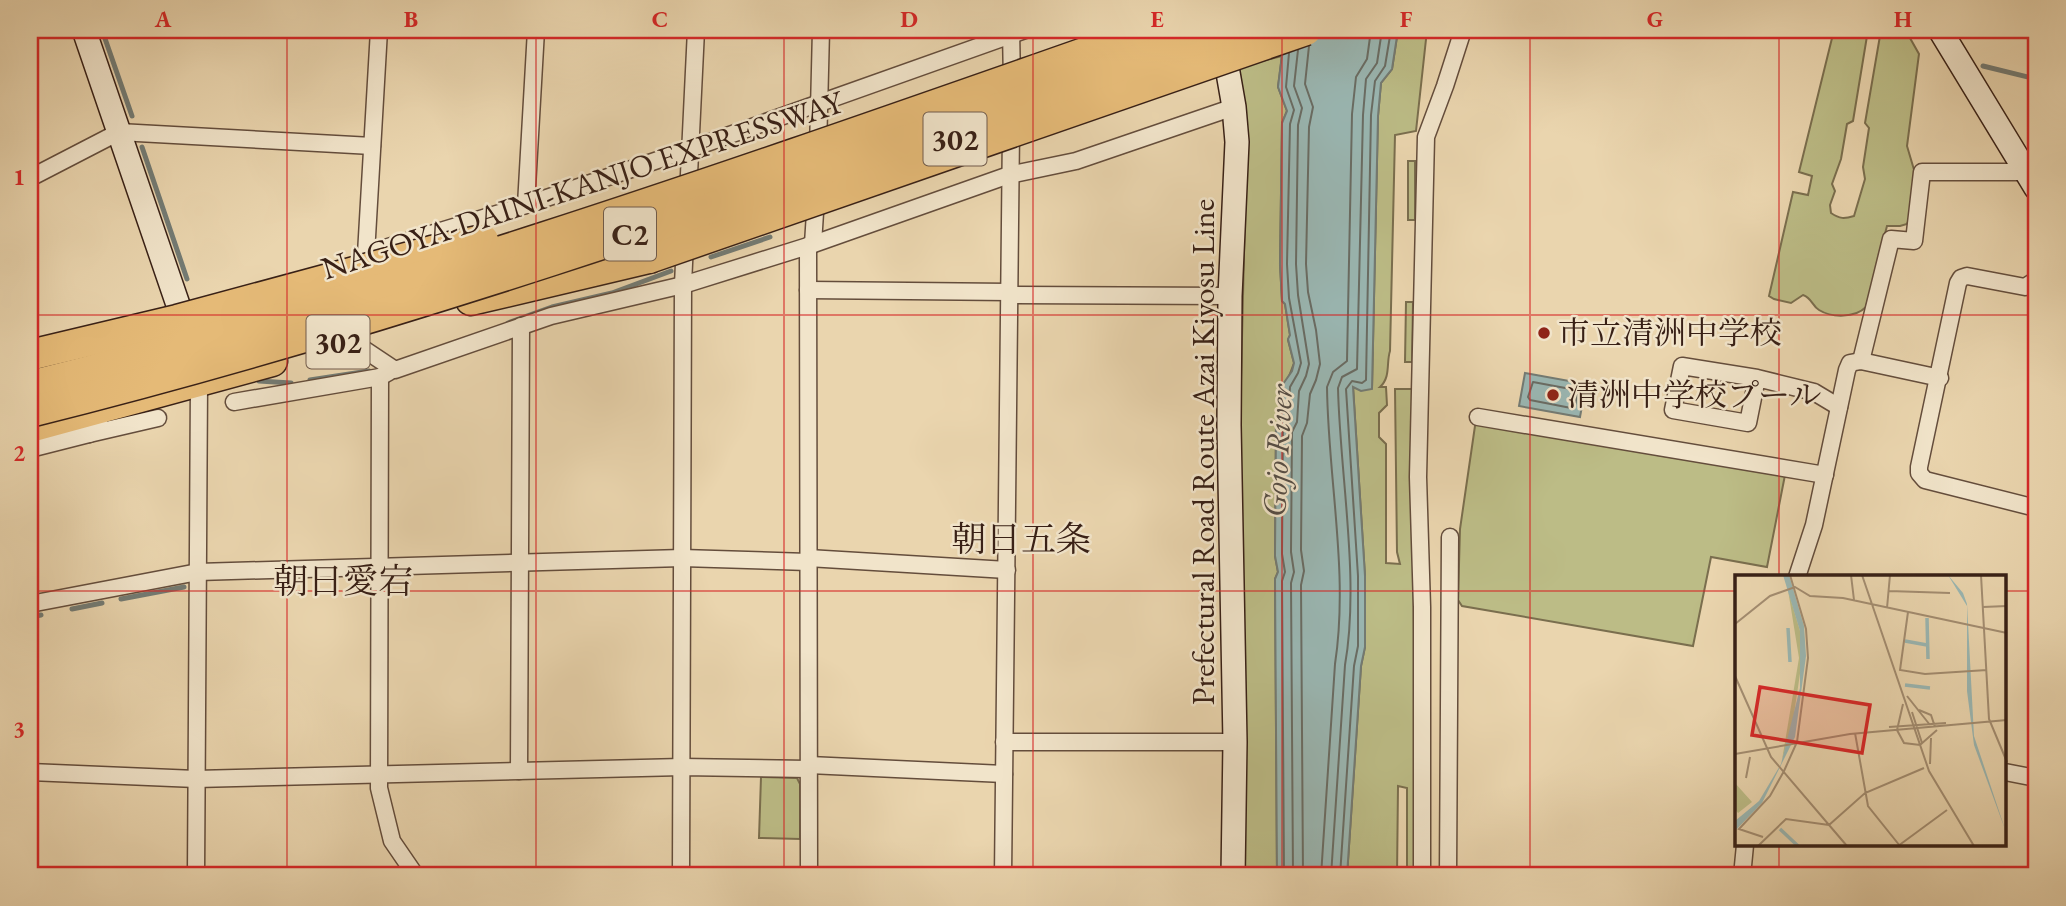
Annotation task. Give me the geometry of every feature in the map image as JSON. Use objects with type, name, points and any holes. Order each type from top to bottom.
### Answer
[{"type":"highway","name":"302","points":[[31,390],[187,331],[626,198],[1106,30]]},
{"type":"highway","name":"NAGOYA-DAINI-KANJO EXPRESSWAY","points":[[31,390],[317,309],[612,216],[1150,30]]},
{"type":"highway","name":"NAGOYA-DAINI-KANJO EXPRESSWAY","points":[[31,390],[323,332],[632,234],[1222,30]]},
{"type":"highway","name":"302","points":[[31,390],[107,407],[199,383],[471,300],[646,252],[1265,30]]},
{"type":"highway","points":[[646,252],[1306,30]]},
{"type":"main road","points":[[84,30],[187,331],[199,383]]},
{"type":"main road","name":"Prefectural Road Route Azai Kiyosu Line","points":[[1222,30],[1237,142],[1230,296],[1228,425],[1235,742],[1233,876]]},
{"type":"main road","points":[[1940,30],[2032,179]]},
{"type":"street","points":[[366,254],[379,30]]},
{"type":"street","points":[[526,205],[536,30]]},
{"type":"street","points":[[681,876],[683,285],[695,30]]},
{"type":"street","points":[[809,876],[808,290],[820,102],[821,30]]},
{"type":"street","points":[[1422,876],[1422,607],[1418,477],[1426,137],[1446,86],[1463,30]]},
{"type":"street","points":[[227,293],[526,205],[1016,32],[1009,175],[1003,876]]},
{"type":"street","points":[[234,402],[388,373],[551,316],[683,285],[811,245],[1009,175],[1076,161],[1234,107]]},
{"type":"street","points":[[30,178],[119,132],[372,146]]},
{"type":"street","points":[[1861,361],[1891,239],[1914,241],[1922,172],[2032,179]]},
{"type":"street","points":[[283,304],[312,270]]},
{"type":"street","points":[[2036,280],[2025,287],[1967,276],[1961,278],[1919,473],[1925,480],[2036,508]]},
{"type":"street","points":[[808,290],[900,289],[1230,296]]},
{"type":"street","points":[[30,340],[129,317]]},
{"type":"street","points":[[519,771],[521,326]]},
{"type":"street","points":[[344,340],[362,348],[388,373],[380,567],[379,788],[393,841],[416,876]]},
{"type":"street","points":[[1798,575],[1814,525],[1850,363],[1861,361],[1940,378]]},
{"type":"street","points":[[1757,378],[1748,423],[1673,410],[1682,366],[1757,378],[1814,392],[1839,407]]},
{"type":"street","points":[[196,876],[199,383]]},
{"type":"street","points":[[89,434],[107,407]]},
{"type":"street","points":[[1478,417],[1825,475]]},
{"type":"street","points":[[30,449],[158,418]]},
{"type":"street","points":[[1448,876],[1450,537]]},
{"type":"street","points":[[30,604],[198,572],[682,558],[808,560],[1007,570]]},
{"type":"street","points":[[1004,742],[1235,742]]},
{"type":"street","points":[[30,772],[196,779],[682,767],[809,767],[1004,774]]},
{"type":"street","points":[[2007,772],[2036,778]]},
{"type":"street","points":[[1742,876],[1745,846]]},
{"type":"green space","points":[[1398,30],[1427,30],[1416,131],[1395,135],[1390,351],[1387,374],[1380,387],[1386,387],[1387,405],[1379,413],[1379,437],[1386,444],[1386,563],[1400,564],[1397,552],[1395,389],[1412,389],[1416,876],[1407,876],[1407,788],[1398,786],[1397,876],[1347,876],[1361,666],[1365,647],[1365,576],[1353,386],[1372,388],[1378,116],[1381,83],[1392,69]]},
{"type":"green space","points":[[1834,30],[1868,30],[1853,121],[1847,124],[1841,159],[1832,184],[1835,191],[1830,205],[1831,213],[1840,217],[1854,216],[1865,179],[1863,167],[1869,128],[1865,123],[1881,30],[1912,30],[1910,38],[1919,54],[1907,146],[1915,173],[1910,217],[1907,224],[1887,226],[1866,307],[1843,316],[1819,310],[1803,295],[1791,303],[1769,296],[1793,192],[1808,195],[1812,176],[1799,172]]},
{"type":"green space","points":[[1282,56],[1278,87],[1287,111],[1282,123],[1280,264],[1282,301],[1285,304],[1290,335],[1288,340],[1294,363],[1288,379],[1281,420],[1276,424],[1277,876],[1243,876],[1239,465],[1247,126],[1239,67]]},
{"type":"green space","points":[[1408,161],[1415,161],[1415,220],[1408,220]]},
{"type":"green space","points":[[1406,302],[1413,302],[1412,362],[1405,362]]},
{"type":"green space","points":[[1476,419],[1656,452],[1656,455],[1785,475],[1767,567],[1711,557],[1693,646],[1462,606],[1458,600],[1460,529]]},
{"type":"green space","points":[[761,777],[797,778],[800,784],[800,839],[759,838]]},
{"type":"water","name":"Gojo River","points":[[1285,30],[1398,30],[1392,69],[1381,83],[1378,116],[1372,389],[1361,391],[1353,387],[1365,576],[1365,647],[1361,666],[1347,876],[1277,876],[1276,424],[1281,419],[1283,384],[1294,363],[1288,339],[1290,335],[1285,304],[1282,301],[1280,264],[1282,123],[1287,111],[1278,87]]},
{"type":"water","name":"清洲中学校プール","points":[[1525,373],[1586,384],[1580,417],[1519,406]]},
{"type":"waterway","points":[[102,30],[132,116]]},
{"type":"waterway","points":[[1983,66],[2036,79]]},
{"type":"waterway","points":[[142,147],[187,279]]},
{"type":"waterway","points":[[711,257],[770,237]]},
{"type":"waterway","points":[[508,323],[552,307],[612,293],[671,271]]},
{"type":"waterway","points":[[310,380],[369,371]]},
{"type":"waterway","points":[[259,381],[291,383]]},
{"type":"waterway","points":[[121,599],[184,587]]},
{"type":"waterway","points":[[72,609],[102,603]]},
{"type":"waterway","points":[[30,617],[41,615]]},
{"type":"place","name":"市立清洲中学校","points":[[1544,333]]},
{"type":"place","name":"清洲中学校プール","points":[[1553,395]]},
{"type":"district","name":"朝日五条","points":[[1021,538]]},
{"type":"district","name":"朝日愛宕","points":[[343,580]]}]
